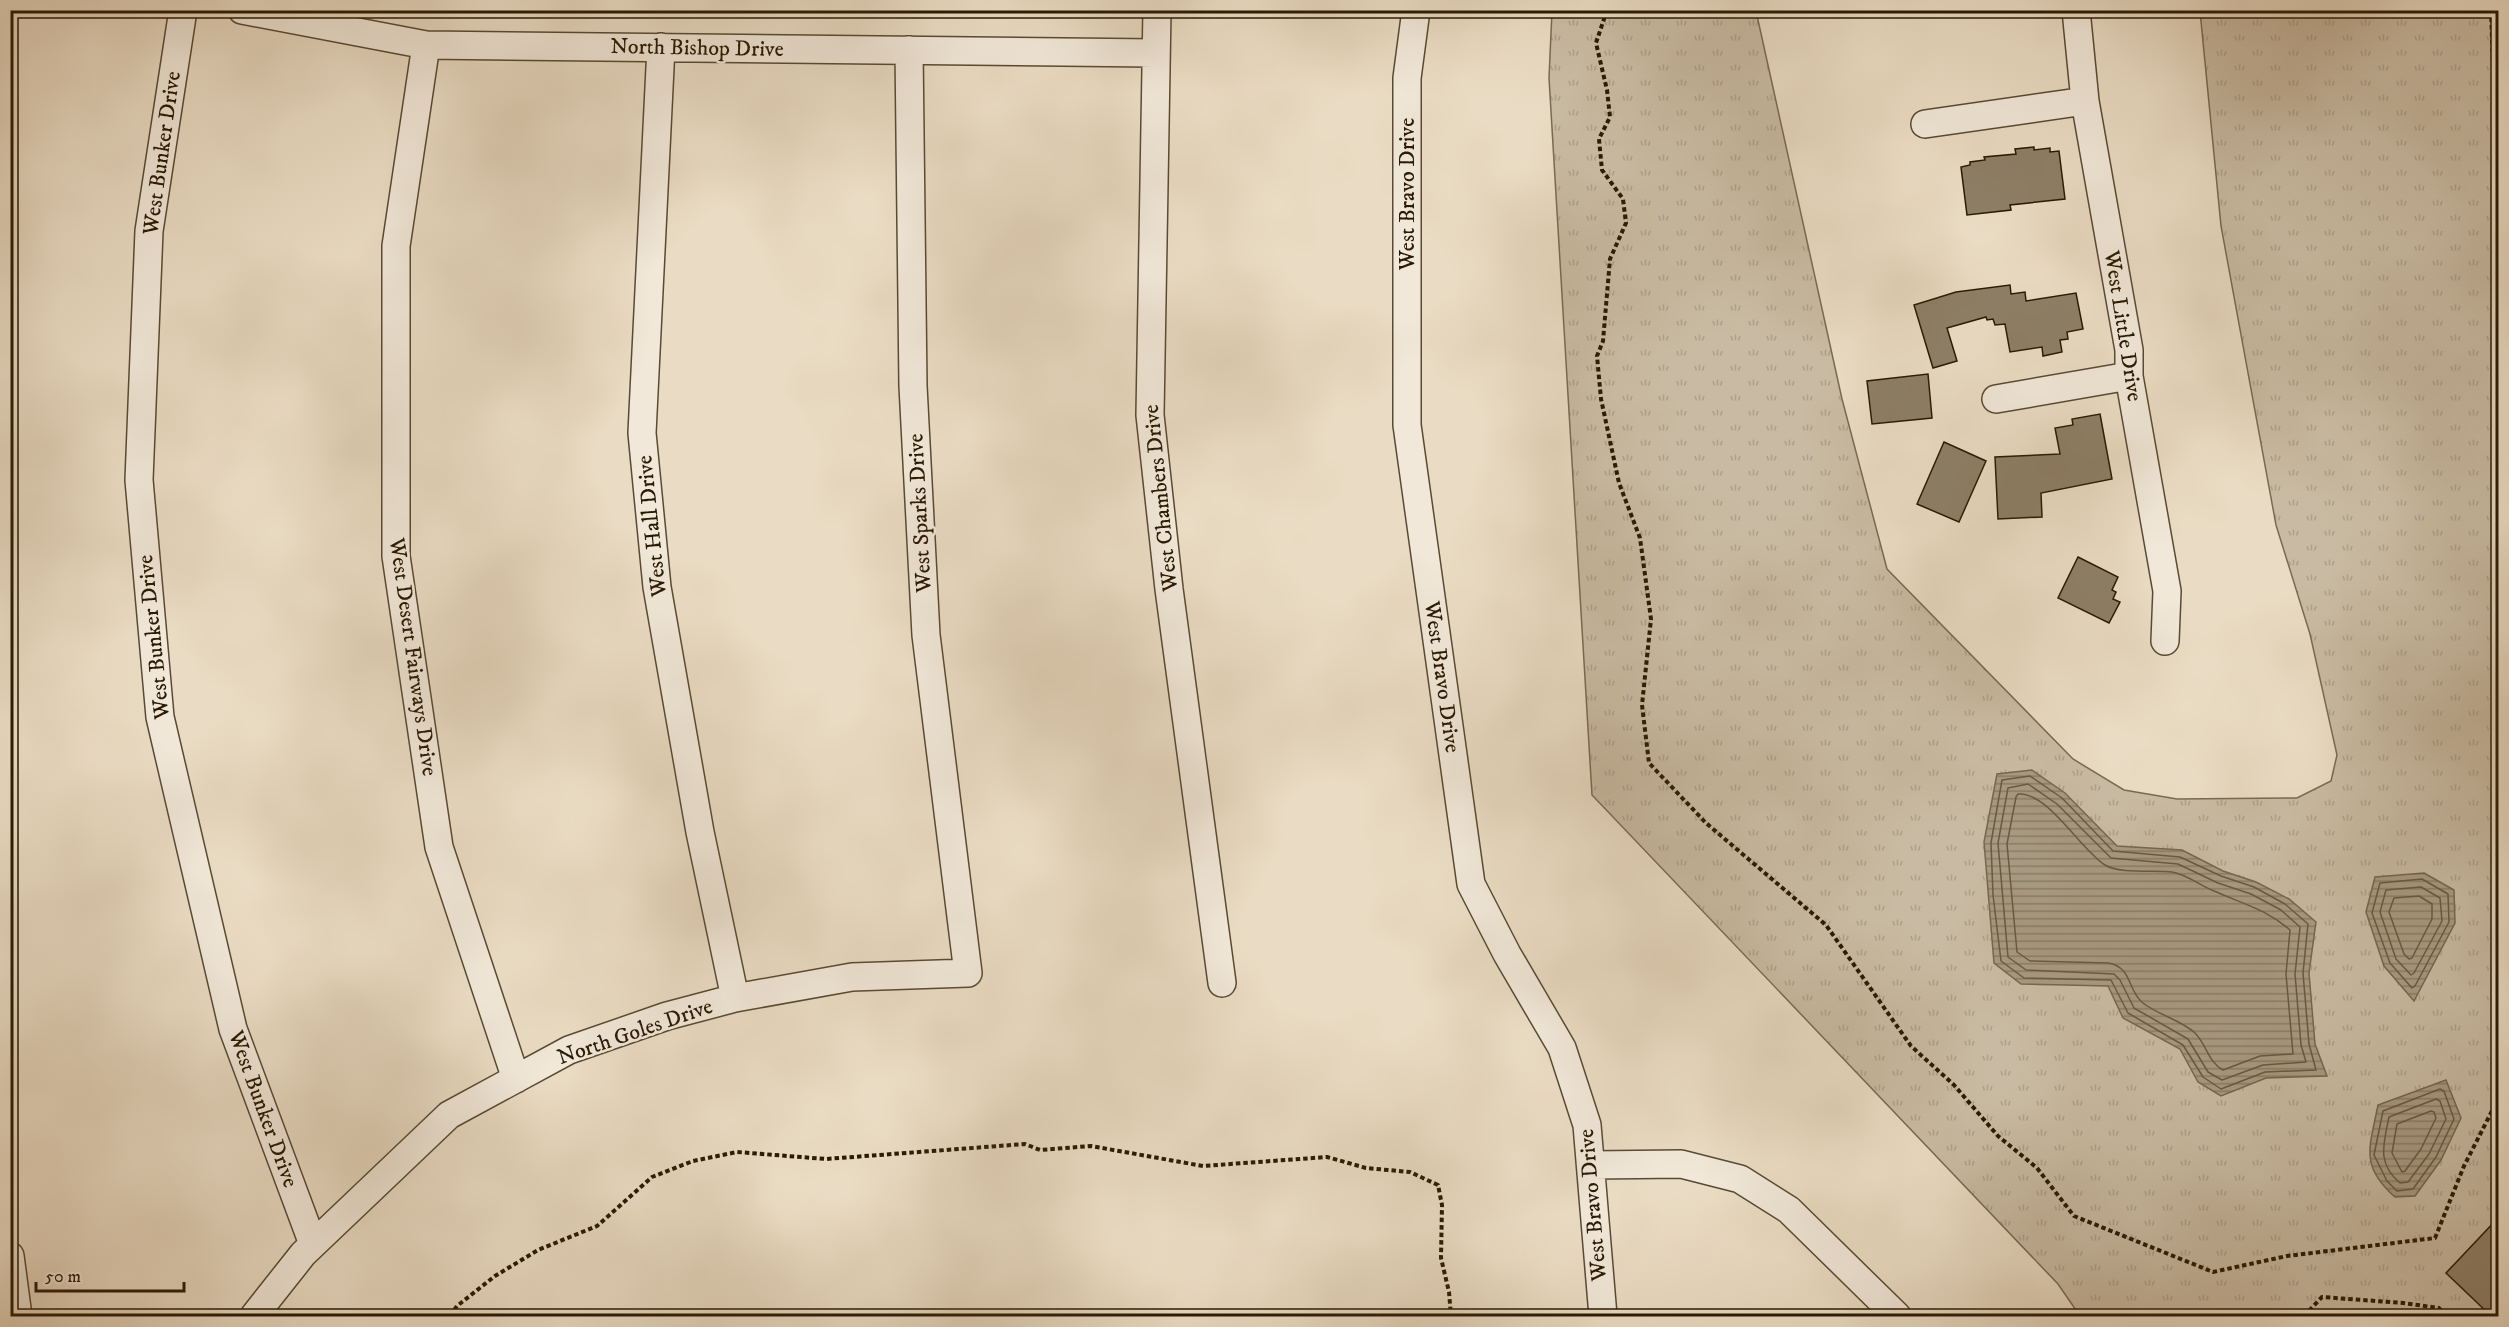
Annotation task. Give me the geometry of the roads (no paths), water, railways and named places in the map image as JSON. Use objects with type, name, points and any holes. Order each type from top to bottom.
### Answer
[{"type":"street","name":"West Bunker Drive","points":[[183,10],[149,231],[139,480],[160,717],[232,1029],[313,1244]]},
{"type":"street","name":"North Bishop Drive","points":[[242,10],[426,45],[1155,53]]},
{"type":"street","name":"West Chambers Drive","points":[[1157,10],[1150,415],[1169,589],[1222,983]]},
{"type":"street","name":"West Bravo Drive","points":[[1416,10],[1407,78],[1407,425],[1471,884],[1562,1048],[1587,1125],[1603,1317]]},
{"type":"street","name":"West Little Drive","points":[[2076,10],[2085,101],[2129,350],[2129,376],[2167,591],[2164,641]]},
{"type":"street","name":"West Desert Fairways Drive","points":[[426,45],[396,246],[396,556],[439,847],[516,1079]]},
{"type":"street","name":"West Hall Drive","points":[[661,48],[642,433],[657,586],[700,832],[735,998]]},
{"type":"street","name":"West Sparks Drive","points":[[909,50],[913,386],[926,635],[968,973]]},
{"type":"street","points":[[1925,124],[2085,101]]},
{"type":"street","points":[[1996,399],[2129,376]]},
{"type":"street","name":"North Goles Drive","points":[[254,1317],[313,1244],[449,1114],[569,1050],[667,1016],[735,998],[852,977],[968,973]]},
{"type":"street","points":[[1592,1165],[1681,1164],[1740,1179],[1789,1210],[1897,1317]]},
{"type":"street","points":[[10,1256],[18,1317]]},
{"type":"water","points":[[2032,770],[2065,793],[2117,846],[2182,850],[2223,871],[2256,882],[2289,899],[2316,922],[2309,973],[2315,1044],[2327,1076],[2266,1078],[2221,1096],[2198,1082],[2180,1049],[2123,1018],[2108,986],[2021,984],[1994,963],[1984,842],[1997,774]]},
{"type":"water","points":[[2424,873],[2454,890],[2455,923],[2414,1001],[2384,966],[2366,912],[2375,877]]},
{"type":"water","points":[[2446,1080],[2461,1118],[2441,1160],[2415,1196],[2395,1197],[2376,1175],[2370,1155],[2378,1105]]}]
